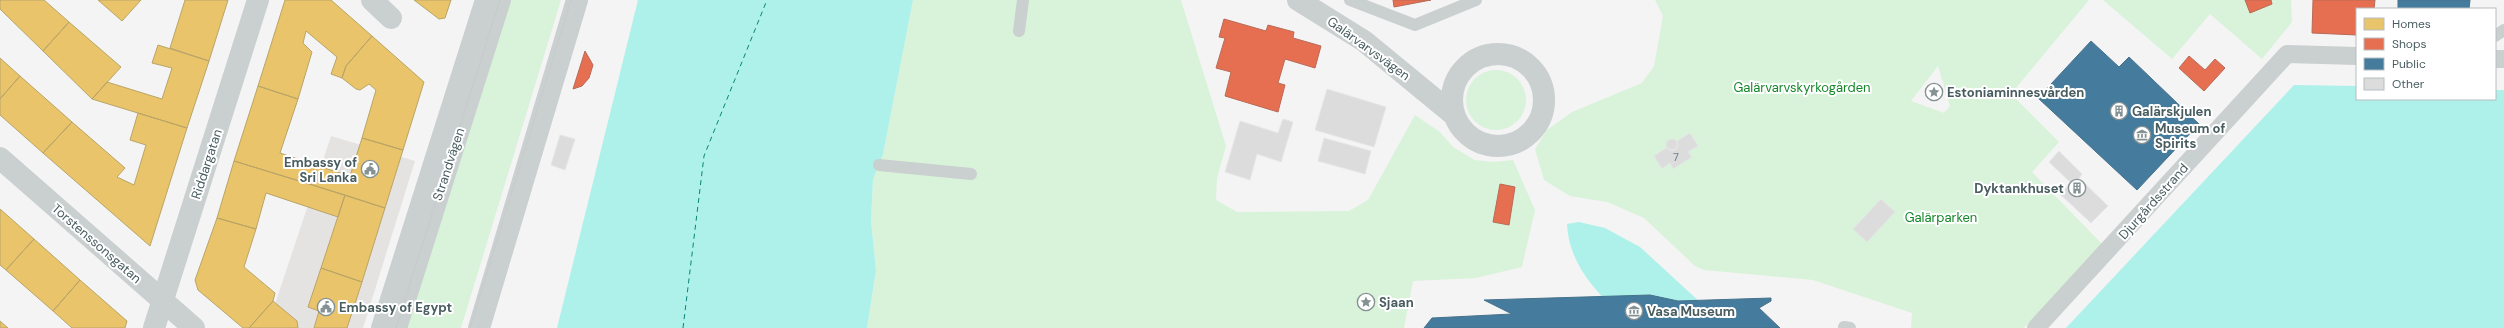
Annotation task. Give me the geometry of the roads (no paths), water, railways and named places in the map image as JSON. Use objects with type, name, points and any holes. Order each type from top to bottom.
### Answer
[{"type":"street","name":"Riddargatan","points":[[154,328],[258,0]]},
{"type":"street","points":[[372,0],[391,18]]},
{"type":"street","name":"Strandvägen","points":[[382,328],[486,0]]},
{"type":"street","name":"Strandvägen","points":[[396,328],[500,0]]},
{"type":"street","points":[[470,328],[571,0]]},
{"type":"street","points":[[479,328],[577,0]]},
{"type":"street","name":"Galärvarvsvägen","points":[[1298,0],[1364,41],[1454,115]]},
{"type":"street","name":"Galärvarvsvägen","points":[[1494,54],[1510,55],[1524,62],[1535,73],[1542,86],[1544,101],[1541,116],[1534,129],[1522,139],[1509,145],[1495,146],[1481,143],[1469,136],[1459,125],[1454,115],[1452,97],[1457,79],[1466,66],[1479,58],[1494,54]]},
{"type":"street","name":"Djurgårdsstrand","points":[[2036,328],[2287,54],[2356,56]]},
{"type":"street","name":"Galärvarvsvägen","points":[[1418,84],[1441,84],[1457,79]]},
{"type":"street","name":"Torstenssonsgatan","points":[[0,158],[194,328]]},
{"type":"lane","points":[[1019,30],[1022,0]]},
{"type":"lane","points":[[1350,0],[1415,24],[1476,0]]},
{"type":"lane","points":[[879,165],[970,174]]},
{"type":"water","points":[[638,0],[913,0],[883,154],[873,179],[871,221],[876,270],[867,328],[557,328]]},
{"type":"water","points":[[2294,85],[2356,86],[2356,100],[2496,100],[2496,90],[2504,90],[2504,328],[2066,328]]},
{"type":"water","points":[[1579,222],[1605,228],[1640,247],[1701,303],[1633,328],[1599,294],[1581,269],[1569,240],[1567,224]]},
{"type":"tram line","points":[[396,328],[500,0]]},
{"type":"tram line","points":[[470,328],[571,0]]},
{"type":"place","name":"Estoniaminnesvården","points":[[1934,92]]},
{"type":"place","name":"Galärskjulen","points":[[2119,111]]},
{"type":"place","name":"Museum of Spirits","points":[[2142,135]]},
{"type":"place","name":"Embassy of Sri Lanka","points":[[370,169]]},
{"type":"place","name":"Dyktankhuset","points":[[2077,188]]},
{"type":"place","name":"Sjaan","points":[[1366,302]]},
{"type":"place","name":"Embassy of Egypt","points":[[326,307]]},
{"type":"place","name":"Vasa Museum","points":[[1634,311]]},
{"type":"park label","name":"Galärvarvskyrkogården","points":[[1802,87]]},
{"type":"park label","name":"Galärparken","points":[[1941,217]]}]
